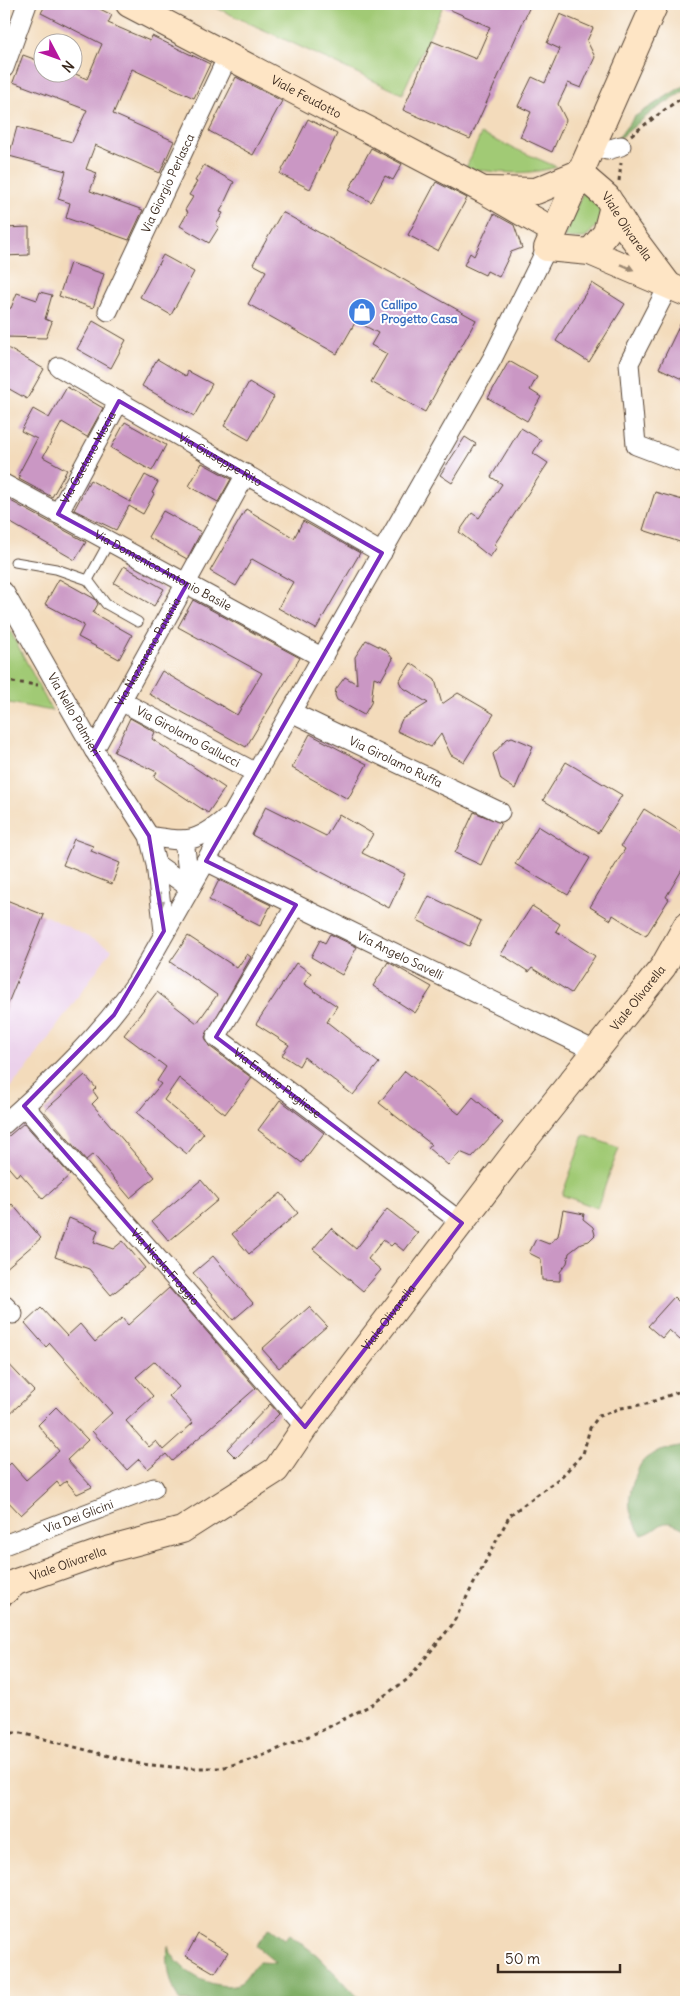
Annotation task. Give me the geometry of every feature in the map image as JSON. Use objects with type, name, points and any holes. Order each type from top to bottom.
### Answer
[{"type":"street","points":[[4,68],[27,4]]},
{"type":"street","name":"Viale Feudotto","points":[[129,4],[554,230]]},
{"type":"street","points":[[4,1124],[77,1056],[114,1015],[137,982],[164,931],[323,658],[492,359],[554,230],[651,5]]},
{"type":"street","name":"Via Giorgio Perlasca","points":[[108,311],[228,56]]},
{"type":"street","points":[[593,143],[607,150],[621,146]]},
{"type":"street","points":[[491,195],[536,190],[579,173]]},
{"type":"street","name":"Viale Olivarella","points":[[579,173],[607,197],[628,231],[677,289]]},
{"type":"street","points":[[590,252],[606,233],[613,206]]},
{"type":"street","name":"Viale Olivarella","points":[[554,230],[590,252],[677,289]]},
{"type":"street","points":[[677,289],[628,363],[636,445],[686,464]]},
{"type":"street","name":"Via Giuseppe Rito","points":[[59,367],[382,553]]},
{"type":"street","name":"Via Gaetano Miscia","points":[[58,514],[119,401]]},
{"type":"street","name":"Via Nazzareno Patania","points":[[94,750],[246,474]]},
{"type":"street","name":"Via Domenico Antonio Basile","points":[[4,484],[323,658]]},
{"type":"street","name":"Via Nello Palmieri","points":[[4,592],[94,750],[149,836],[156,864],[164,931]]},
{"type":"street","name":"Via Girolamo Gallucci","points":[[121,701],[256,773]]},
{"type":"street","name":"Via Girolamo Ruffa","points":[[291,712],[500,812]]},
{"type":"street","points":[[149,836],[184,840],[206,835],[234,812]]},
{"type":"street","points":[[184,840],[190,888]]},
{"type":"street","name":"Via Angelo Savelli","points":[[206,861],[596,1051]]},
{"type":"street","points":[[156,864],[190,888]]},
{"type":"street","name":"Via Enotrio Pugliese","points":[[296,905],[216,1037],[462,1223]]},
{"type":"street","name":"Viale Olivarella","points":[[4,1592],[16,1582],[98,1553],[182,1530],[276,1470],[305,1427],[462,1223],[663,968],[686,926]]},
{"type":"street","name":"Via Nicola Froggio","points":[[24,1106],[305,1427]]},
{"type":"street","name":"Via Dei Glicini","points":[[4,1545],[154,1488]]},
{"type":"lane","points":[[88,580],[109,542]]},
{"type":"lane","points":[[15,562],[56,569],[88,580],[106,604],[138,622]]},
{"type":"path","points":[[4,681],[58,687]]},
{"type":"path","points":[[4,1733],[21,1733],[140,1764],[184,1768],[221,1768],[257,1758],[323,1730],[371,1705],[408,1679],[452,1625],[510,1515],[561,1477],[584,1454],[590,1428],[600,1416],[621,1408],[646,1404],[686,1389]]},
{"type":"highlighted area","points":[[119,401],[382,553],[206,861],[296,905],[216,1037],[462,1223],[305,1427],[24,1106],[114,1015],[164,931],[149,836],[94,750],[187,584],[58,514]]},
{"type":"shaded area","points":[[44,915],[112,949],[26,1070],[5,1093],[4,1042],[6,1036],[4,1034],[4,1014]]},
{"type":"green space","points":[[208,4],[444,4],[402,94]]},
{"type":"green space","points":[[686,84],[686,90],[653,111],[615,142],[634,117]]},
{"type":"green space","points":[[481,134],[557,167],[522,173],[466,168]]},
{"type":"green space","points":[[584,190],[599,201],[601,221],[585,238],[563,238]]},
{"type":"green space","points":[[4,619],[52,711],[4,702]]},
{"type":"green space","points":[[584,1135],[619,1148],[597,1208],[562,1195]]},
{"type":"green space","points":[[686,1446],[686,1530],[677,1525],[666,1523],[642,1535],[634,1522],[630,1509],[630,1495],[640,1466],[645,1459],[654,1453]]},
{"type":"green space","points":[[269,1928],[284,1939],[289,1934],[317,1955],[363,2002],[180,2002],[170,1975],[168,1946],[172,1955],[187,1971],[207,1982],[228,1986],[238,1984],[244,1980],[259,1962],[276,1963],[256,1946]]},
{"type":"building","points":[[46,4],[90,4],[112,15],[108,23],[150,41],[152,36],[210,64],[194,98],[132,69],[113,114],[174,141],[160,173],[95,145],[86,169],[97,173],[90,191],[143,210],[129,240],[66,218],[70,203],[58,199],[66,171],[9,156],[17,127],[72,142],[87,110],[13,82],[23,55],[32,58],[32,82],[82,82],[82,77],[87,79],[102,44],[82,34],[82,32],[78,32],[41,13]]},
{"type":"building","points":[[437,4],[531,4],[470,139],[403,110],[432,41],[476,59],[490,27]]},
{"type":"building","points":[[560,14],[593,28],[587,41],[595,57],[581,88],[568,83],[558,104],[566,120],[552,152],[520,137],[531,112],[518,106],[532,77],[545,83],[560,49],[547,43]]},
{"type":"building","points":[[236,77],[282,101],[253,155],[209,131]]},
{"type":"building","points":[[308,119],[337,134],[310,189],[280,174]]},
{"type":"building","points":[[371,148],[402,164],[393,180],[385,176],[371,202],[349,190]]},
{"type":"building","points":[[204,165],[234,182],[220,212],[223,213],[216,225],[219,227],[209,243],[180,226],[188,212],[185,210],[193,197],[189,195]]},
{"type":"building","points":[[436,182],[467,198],[438,251],[408,235]]},
{"type":"building","name":"Callipo Progetto Casa","points":[[282,212],[476,320],[425,412],[371,382],[387,354],[371,345],[378,333],[356,321],[337,354],[248,304],[266,271],[253,264]]},
{"type":"building","points":[[494,214],[514,225],[522,248],[511,252],[499,277],[487,271],[485,275],[464,265],[470,253],[474,256]]},
{"type":"building","points":[[29,227],[29,255],[4,256],[4,228]]},
{"type":"building","points":[[163,255],[194,272],[171,315],[140,297]]},
{"type":"building","points":[[70,263],[104,274],[93,308],[59,296]]},
{"type":"building","points":[[592,283],[625,304],[589,362],[556,341]]},
{"type":"building","points":[[40,292],[52,295],[45,319],[52,322],[46,338],[4,337],[4,310],[11,308],[17,293],[37,300]]},
{"type":"building","points":[[686,312],[686,381],[659,368]]},
{"type":"building","points":[[93,321],[126,340],[111,368],[77,349]]},
{"type":"building","points":[[4,346],[44,369],[27,399],[4,386]]},
{"type":"building","points":[[157,359],[186,376],[188,371],[212,384],[194,416],[142,386]]},
{"type":"building","points":[[509,361],[537,377],[530,390],[541,397],[527,421],[488,398]]},
{"type":"building","points":[[249,382],[274,397],[249,440],[224,426]]},
{"type":"building","points":[[67,387],[103,408],[87,437],[62,422],[43,457],[67,470],[52,497],[19,479],[21,476],[18,475],[37,439],[21,431],[33,409],[49,418]]},
{"type":"building","points":[[125,422],[166,445],[152,471],[111,448]]},
{"type":"building","points":[[521,428],[541,440],[533,453],[548,463],[494,545],[497,547],[490,557],[459,532],[472,513],[479,518],[502,484],[491,477]]},
{"type":"building","points":[[465,437],[476,444],[452,483],[440,475]]},
{"type":"building","points":[[202,463],[231,479],[218,502],[189,486]]},
{"type":"building","points":[[145,475],[158,482],[152,493],[154,494],[143,514],[129,506],[116,530],[74,510],[90,480],[130,502]]},
{"type":"building","points":[[655,492],[686,501],[686,544],[643,530]]},
{"type":"building","points":[[7,499],[86,542],[75,560],[4,519],[4,505]]},
{"type":"building","points":[[246,509],[294,538],[303,521],[360,553],[316,629],[278,608],[293,582],[252,559],[236,586],[210,571]]},
{"type":"building","points":[[163,511],[201,532],[187,559],[148,537]]},
{"type":"building","points":[[124,566],[164,589],[154,606],[114,583]]},
{"type":"building","points":[[59,579],[95,599],[98,604],[93,613],[132,635],[119,659],[78,637],[84,625],[45,604]]},
{"type":"building","points":[[193,600],[300,658],[246,747],[149,694],[162,671],[237,715],[262,673],[178,627]]},
{"type":"building","points":[[366,640],[386,650],[393,659],[381,680],[374,677],[371,703],[364,715],[337,700],[335,695],[336,689],[345,677],[357,684],[355,657]]},
{"type":"building","points":[[411,663],[435,680],[442,704],[458,693],[494,714],[464,762],[451,755],[441,734],[431,747],[397,731],[402,719],[428,703],[402,687],[399,681]]},
{"type":"building","points":[[130,718],[155,732],[152,739],[225,788],[208,813],[154,777],[157,772],[114,752]]},
{"type":"building","points":[[310,734],[367,764],[348,799],[292,768]]},
{"type":"building","points":[[512,737],[533,746],[515,789],[501,780],[493,754],[507,739]]},
{"type":"building","points":[[566,762],[622,795],[598,833],[543,800]]},
{"type":"building","points":[[266,806],[326,836],[339,814],[373,834],[362,853],[405,874],[389,908],[252,835]]},
{"type":"building","points":[[644,809],[686,835],[686,863],[666,897],[669,899],[646,936],[613,915],[611,920],[590,907],[625,849],[621,846]]},
{"type":"building","points":[[474,812],[501,823],[481,865],[455,853]]},
{"type":"building","points":[[538,826],[590,858],[568,895],[515,864]]},
{"type":"building","points":[[74,839],[93,846],[91,851],[120,863],[112,884],[63,865]]},
{"type":"building","points":[[219,880],[271,905],[260,926],[209,900]]},
{"type":"building","points":[[429,896],[481,921],[469,946],[417,920]]},
{"type":"building","points":[[4,899],[44,915],[4,1013],[4,950],[8,940],[4,938]]},
{"type":"building","points":[[532,906],[560,924],[556,931],[595,956],[571,993],[532,968],[529,972],[501,954]]},
{"type":"building","points":[[330,934],[357,947],[342,975],[311,957],[320,940],[325,943]]},
{"type":"building","points":[[188,936],[237,968],[247,954],[251,957],[205,1037],[209,1046],[252,1078],[225,1114],[179,1078],[164,1100],[204,1133],[187,1154],[137,1113],[161,1084],[157,1081],[166,1067],[124,1035],[157,992],[197,1023],[217,995],[170,962]]},
{"type":"building","points":[[388,962],[432,987],[415,1013],[373,986]]},
{"type":"building","points":[[296,963],[311,973],[304,984],[337,1006],[327,1022],[379,1063],[353,1095],[304,1057],[299,1066],[282,1055],[289,1045],[256,1024]]},
{"type":"building","points":[[405,1071],[459,1114],[473,1097],[503,1123],[472,1157],[460,1152],[448,1165],[428,1148],[431,1144],[379,1103]]},
{"type":"building","points":[[85,1075],[96,1088],[93,1091],[98,1098],[92,1104],[155,1177],[130,1198],[93,1154],[86,1160],[44,1111]]},
{"type":"building","points":[[280,1100],[324,1133],[302,1163],[258,1130]]},
{"type":"building","points":[[24,1123],[70,1175],[43,1199],[20,1173],[16,1176],[4,1162],[4,1140]]},
{"type":"building","points":[[201,1180],[218,1200],[169,1241],[152,1221]]},
{"type":"building","points":[[281,1193],[298,1213],[249,1254],[232,1234]]},
{"type":"building","points":[[12,1204],[41,1238],[4,1270],[4,1211]]},
{"type":"building","points":[[387,1209],[418,1233],[404,1251],[394,1243],[391,1246],[383,1240],[368,1259],[381,1270],[363,1291],[313,1249],[331,1228],[356,1249]]},
{"type":"building","points":[[563,1210],[584,1214],[583,1219],[593,1227],[595,1235],[589,1241],[582,1243],[569,1253],[567,1263],[560,1272],[560,1281],[542,1280],[541,1259],[529,1253],[536,1239],[549,1244],[558,1236]]},
{"type":"building","points":[[69,1218],[98,1230],[94,1242],[113,1249],[123,1241],[145,1268],[111,1295],[89,1269],[55,1257]]},
{"type":"building","points":[[213,1256],[253,1303],[233,1320],[193,1273]]},
{"type":"building","points":[[169,1288],[256,1388],[172,1461],[166,1454],[148,1469],[139,1459],[127,1470],[92,1431],[112,1413],[50,1343],[46,1347],[25,1323],[41,1308],[67,1336],[80,1324],[95,1342],[122,1318],[128,1325]],"holes":[[[155,1361],[179,1387],[169,1396],[193,1423],[163,1450],[156,1441],[149,1447],[126,1421],[153,1396],[136,1377]]]},
{"type":"building","points":[[674,1297],[686,1309],[686,1335],[680,1340],[669,1330],[662,1338],[648,1326]]},
{"type":"building","points":[[309,1307],[327,1326],[279,1368],[262,1349]]},
{"type":"building","points":[[4,1359],[34,1391],[4,1419]]},
{"type":"building","points":[[270,1404],[279,1414],[236,1458],[227,1449]]},
{"type":"building","points":[[56,1407],[88,1440],[67,1460],[92,1487],[77,1494],[66,1481],[60,1486],[57,1482],[21,1515],[4,1497],[4,1470],[11,1463],[26,1480],[59,1451],[38,1425]]},
{"type":"building","points":[[198,1934],[228,1952],[215,1973],[186,1956]]},
{"type":"place","name":"Callipo Progetto Casa","points":[[362,312]]}]
